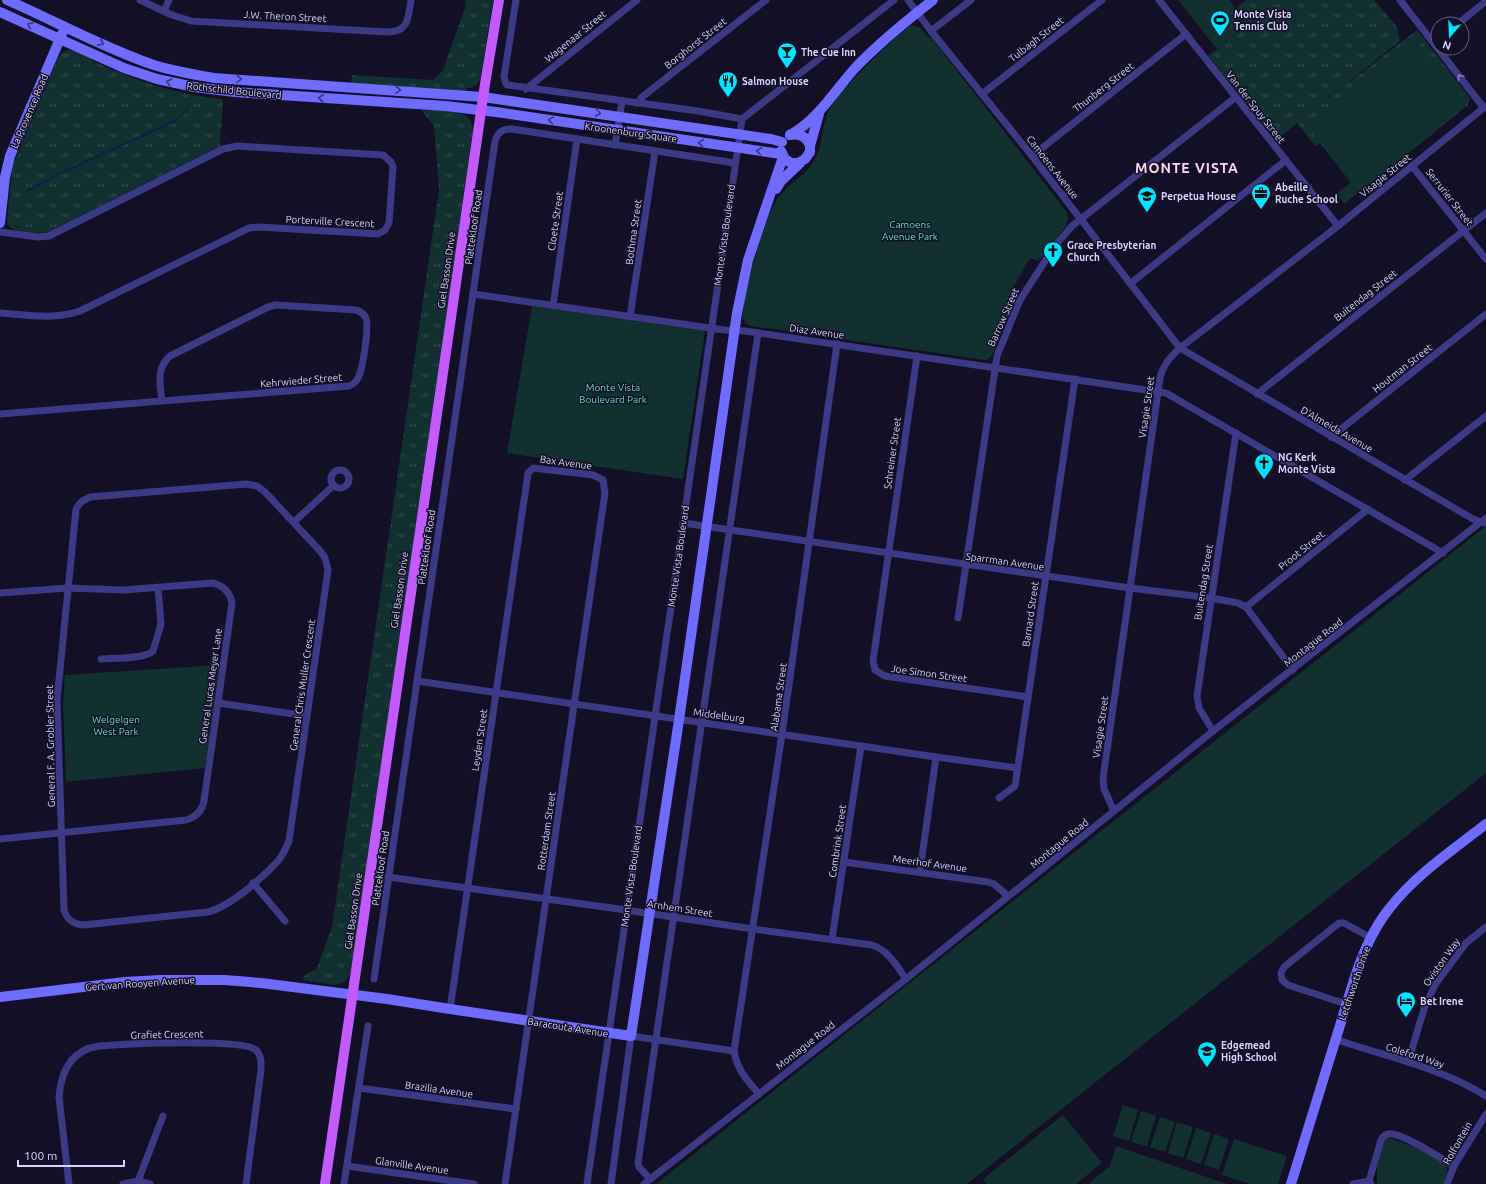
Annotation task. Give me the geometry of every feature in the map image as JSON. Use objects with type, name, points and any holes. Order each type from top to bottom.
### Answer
[{"type":"main road","name":"Giel Basson Drive","points":[[325,1184],[481,110],[499,0]]},
{"type":"street","name":"Rothschild Boulevard","points":[[7,0],[145,61],[195,75],[214,78],[483,97]]},
{"type":"street","name":"J.W. Theron Street","points":[[140,0],[191,21],[394,32],[399,31],[405,25],[408,19],[411,0]]},
{"type":"street","points":[[164,11],[169,0]]},
{"type":"street","points":[[516,0],[504,77],[506,84],[526,89],[698,111],[742,119],[894,0]]},
{"type":"street","name":"Wagenaar Street","points":[[526,89],[637,0]]},
{"type":"street","name":"Borghorst Street","points":[[637,103],[642,97],[766,0]]},
{"type":"street","name":"Camoens Avenue","points":[[908,0],[931,31],[1032,156],[1180,348]]},
{"type":"street","points":[[611,1184],[734,330],[748,260],[769,201],[782,155],[782,142],[790,135],[804,127],[820,111],[846,78],[872,50],[933,0]]},
{"type":"street","points":[[931,31],[971,0]]},
{"type":"street","name":"Tulbagh Street","points":[[982,94],[1102,0]]},
{"type":"street","name":"Van der Spuy Street","points":[[1159,0],[1338,226]]},
{"type":"street","points":[[1400,0],[1430,34]]},
{"type":"street","points":[[1468,16],[1486,1]]},
{"type":"street","name":"Rothschild Boulevard","points":[[0,12],[124,68],[157,79],[194,87],[235,92],[446,106],[481,110]]},
{"type":"street","name":"La Provence Road","points":[[0,223],[10,156],[66,26]]},
{"type":"street","name":"Thunberg Street","points":[[1032,156],[1186,34]]},
{"type":"street","points":[[1447,56],[1485,107]]},
{"type":"street","name":"Kroonenburg Square","points":[[483,97],[739,135],[770,138],[782,142]]},
{"type":"street","name":"Barrow Street","points":[[958,618],[997,356],[1020,300],[1054,247],[1072,226],[1236,97]]},
{"type":"street","points":[[615,145],[622,102]]},
{"type":"street","name":"Visagie Street","points":[[1114,811],[1104,789],[1103,778],[1158,391],[1161,371],[1164,365],[1180,348],[1338,226],[1485,107]]},
{"type":"street","name":"Kroonenburg Square","points":[[481,110],[782,155]]},
{"type":"street","points":[[769,201],[782,181],[808,156],[820,111]]},
{"type":"street","name":"Monte Vista Boulevard","points":[[587,1184],[742,119]]},
{"type":"street","name":"Plattekloof Road","points":[[374,979],[495,141],[500,131],[504,129],[512,129]]},
{"type":"street","name":"Kroonenburg Square","points":[[512,129],[735,163]]},
{"type":"street","points":[[790,135],[797,134],[803,136],[810,146]]},
{"type":"street","name":"Cloete Street","points":[[553,306],[577,139]]},
{"type":"street","name":"Porterville Crescent","points":[[0,232],[38,237],[49,236],[223,149],[230,147],[244,146],[383,155],[391,162],[393,167],[389,223],[385,230],[378,234],[260,227],[249,228],[80,311],[63,316],[51,317],[0,313]]},
{"type":"street","name":"Bothma Street","points":[[630,317],[655,151]]},
{"type":"street","points":[[782,155],[790,162],[800,163]]},
{"type":"street","points":[[1131,283],[1286,160]]},
{"type":"street","name":"Serrurier Street","points":[[1412,166],[1486,259]]},
{"type":"street","name":"Buitendag Street","points":[[1257,394],[1486,213]]},
{"type":"street","name":"Diaz Avenue","points":[[473,294],[630,317],[837,344],[1158,391]]},
{"type":"street","name":"Kehrwieder Street","points":[[0,414],[349,386],[355,383],[358,379],[362,368],[366,336],[366,319],[364,315],[357,310],[276,305],[268,307],[170,356],[163,363],[161,368],[160,378],[162,400]]},
{"type":"street","name":"Houtman Street","points":[[1331,437],[1486,314]]},
{"type":"street","points":[[647,1182],[638,1163],[758,333]]},
{"type":"street","name":"Alabama Street","points":[[734,1051],[782,734],[837,344]]},
{"type":"street","name":"D'Almeida Avenue","points":[[1180,348],[1405,480],[1474,519],[1484,522]]},
{"type":"street","name":"Schreiner Street","points":[[887,553],[916,356]]},
{"type":"street","name":"Barnard Street","points":[[999,798],[1015,786],[1075,379]]},
{"type":"street","points":[[1158,391],[1166,393],[1443,553]]},
{"type":"street","points":[[1405,480],[1486,416]]},
{"type":"street","name":"Buitendag Street","points":[[1213,731],[1199,708],[1197,696],[1236,433]]},
{"type":"street","name":"Bax Avenue","points":[[528,473],[533,468],[592,475],[604,480]]},
{"type":"street","name":"Leyden Street","points":[[450,1009],[528,473]]},
{"type":"street","name":"Rotterdam Street","points":[[505,1184],[530,1021],[546,898],[605,493],[604,480]]},
{"type":"street","name":"General Chris Muller Crescent","points":[[62,833],[64,910],[68,919],[77,924],[83,925],[208,912],[218,909],[226,905],[279,860],[289,841],[328,570],[325,558],[294,522],[265,492],[257,486],[246,484],[90,497],[85,499],[78,505],[74,514],[68,588]]},
{"type":"street","points":[[294,522],[334,485]]},
{"type":"street","name":"Proot Street","points":[[1246,607],[1368,509]]},
{"type":"street","name":"Montague Road","points":[[647,1182],[906,979],[1213,731],[1484,522]]},
{"type":"street","name":"Sparrman Avenue","points":[[683,524],[706,526],[1130,588],[1211,598],[1238,603],[1246,607]]},
{"type":"street","name":"Joe Simon Street","points":[[887,553],[873,661],[875,670],[885,676],[1028,697]]},
{"type":"street","name":"General Lucas Meyer Lane","points":[[0,593],[68,588],[123,590],[213,583],[224,587],[230,594],[232,603],[203,806],[195,816],[186,820],[0,839]]},
{"type":"street","name":"General F. A. Grobler Street","points":[[62,833],[57,700],[68,588]]},
{"type":"street","points":[[101,659],[151,654],[161,624],[158,588]]},
{"type":"street","points":[[1246,607],[1293,670]]},
{"type":"street","name":"Middelburg","points":[[417,681],[574,705],[1018,768]]},
{"type":"street","points":[[218,703],[307,716]]},
{"type":"street","name":"Combrink Street","points":[[832,939],[861,746]]},
{"type":"street","points":[[920,871],[936,757]]},
{"type":"street","name":"Letchworth Drive","points":[[1290,1184],[1346,1004],[1362,957],[1371,938],[1388,910],[1408,888],[1486,824]]},
{"type":"street","name":"Meerhof Avenue","points":[[844,862],[920,871],[988,882],[994,884],[1008,896]]},
{"type":"street","name":"Arnhem Street","points":[[388,877],[546,898],[879,947],[886,952],[906,979]]},
{"type":"street","points":[[253,883],[285,921]]},
{"type":"street","points":[[1346,1004],[1288,985],[1281,978],[1281,971],[1339,923],[1344,923],[1371,938]]},
{"type":"street","name":"Oviston Way","points":[[1408,1062],[1425,1006],[1435,985],[1466,943],[1486,926]]},
{"type":"street","name":"Gert van Rooyen Avenue","points":[[0,997],[125,982],[191,979],[261,983],[352,995]]},
{"type":"street","name":"Baracouta Avenue","points":[[352,995],[734,1051]]},
{"type":"street","points":[[344,1184],[368,1026]]},
{"type":"street","name":"Coleford Way","points":[[1335,1039],[1437,1072],[1464,1083],[1486,1096]]},
{"type":"street","name":"Grafiet Crescent","points":[[69,1184],[59,1097],[60,1087],[65,1071],[74,1057],[85,1050],[99,1046],[199,1043],[251,1047],[260,1055],[262,1062],[246,1184]]},
{"type":"street","points":[[734,1051],[736,1063],[741,1072],[759,1094]]},
{"type":"street","name":"Brazilia Avenue","points":[[359,1088],[516,1110]]},
{"type":"street","name":"Rolfontein","points":[[1447,1184],[1454,1166],[1486,1114]]},
{"type":"street","points":[[138,1181],[163,1116]]},
{"type":"street","points":[[1353,1184],[1370,1182],[1382,1138],[1388,1134],[1393,1134],[1416,1143],[1454,1166]]},
{"type":"street","name":"Glanville Avenue","points":[[347,1166],[474,1184]]},
{"type":"street","points":[[123,1184],[138,1181],[150,1184]]},
{"type":"green space","points":[[466,0],[493,0],[480,80],[475,86],[466,89],[466,91],[351,83],[352,75],[433,80],[443,70],[465,8]]},
{"type":"green space","name":"Monte Vista Tennis Club","points":[[1178,0],[1229,0],[1248,24],[1217,49]]},
{"type":"green space","points":[[1246,0],[1374,0],[1397,27],[1400,41],[1318,106],[1417,30],[1430,47],[1430,56],[1437,56],[1470,98],[1468,105],[1359,193],[1320,143],[1315,146],[1297,123],[1276,140],[1208,56],[1248,25],[1235,9]]},
{"type":"green space","name":"Camoens Avenue Park","points":[[911,25],[921,28],[928,37],[930,36],[1066,211],[1068,218],[1067,224],[1039,261],[1030,258],[1008,297],[1012,307],[992,355],[990,358],[985,360],[751,326],[743,319],[743,309],[755,257],[767,221],[778,198],[806,171],[814,161],[819,150],[828,112],[842,92],[875,57]]},
{"type":"green space","points":[[1416,40],[1467,103],[1360,189],[1306,125]]},
{"type":"green space","points":[[68,50],[82,53],[89,56],[93,61],[108,68],[156,86],[189,94],[223,99],[221,146],[49,232],[22,231],[13,229],[7,221],[13,165],[58,58],[62,53]]},
{"type":"green space","points":[[423,107],[454,110],[461,113],[471,122],[473,130],[351,972],[345,982],[334,985],[303,980],[304,976],[317,968],[332,927],[439,190],[434,126],[423,112]]},
{"type":"green space","points":[[1351,182],[1358,193],[1344,204],[1336,194]]},
{"type":"green space","name":"Monte Vista Boulevard Park","points":[[532,306],[705,331],[683,479],[507,453]]},
{"type":"green space","points":[[1486,526],[1486,773],[967,1184],[656,1184]]},
{"type":"green space","name":"Welgelgen West Park","points":[[219,665],[205,768],[66,782],[63,703],[65,675]]},
{"type":"green space","points":[[1123,1105],[1138,1110],[1129,1141],[1113,1136]]},
{"type":"green space","points":[[1141,1111],[1156,1116],[1147,1146],[1131,1142]]},
{"type":"green space","points":[[1063,1115],[1102,1163],[1076,1184],[987,1184],[983,1179]]},
{"type":"green space","points":[[1160,1117],[1175,1122],[1165,1152],[1150,1147]]},
{"type":"green space","points":[[1177,1122],[1193,1127],[1183,1158],[1168,1153]]},
{"type":"green space","points":[[1196,1128],[1211,1133],[1201,1164],[1186,1159]]},
{"type":"green space","points":[[1214,1134],[1229,1139],[1219,1170],[1204,1165]]},
{"type":"green space","points":[[1390,1138],[1420,1149],[1445,1164],[1447,1171],[1443,1184],[1377,1184],[1377,1166],[1384,1142],[1386,1139]]},
{"type":"green space","points":[[1234,1139],[1287,1156],[1278,1184],[1250,1184],[1222,1175]]},
{"type":"green space","points":[[1116,1146],[1227,1184],[1088,1184],[1110,1166]]},
{"type":"waterway","points":[[26,192],[57,175],[168,124],[182,115],[188,106]]},
{"type":"place","name":"Monte Vista Tennis Club","points":[[1220,37]]},
{"type":"place","name":"The Cue Inn","points":[[787,69]]},
{"type":"place","name":"Salmon House","points":[[728,98]]},
{"type":"place","name":"Abeille Ruche School","points":[[1261,210]]},
{"type":"place","name":"Perpetua House","points":[[1147,213]]},
{"type":"place","name":"Grace Presbyterian Church","points":[[1053,268]]},
{"type":"place","name":"NG Kerk Monte Vista","points":[[1264,480]]},
{"type":"place","name":"Bet Irene","points":[[1406,1018]]},
{"type":"place","name":"Edgemead High School","points":[[1207,1068]]},
{"type":"district","name":"MONTE VISTA","points":[[1187,168]]}]
